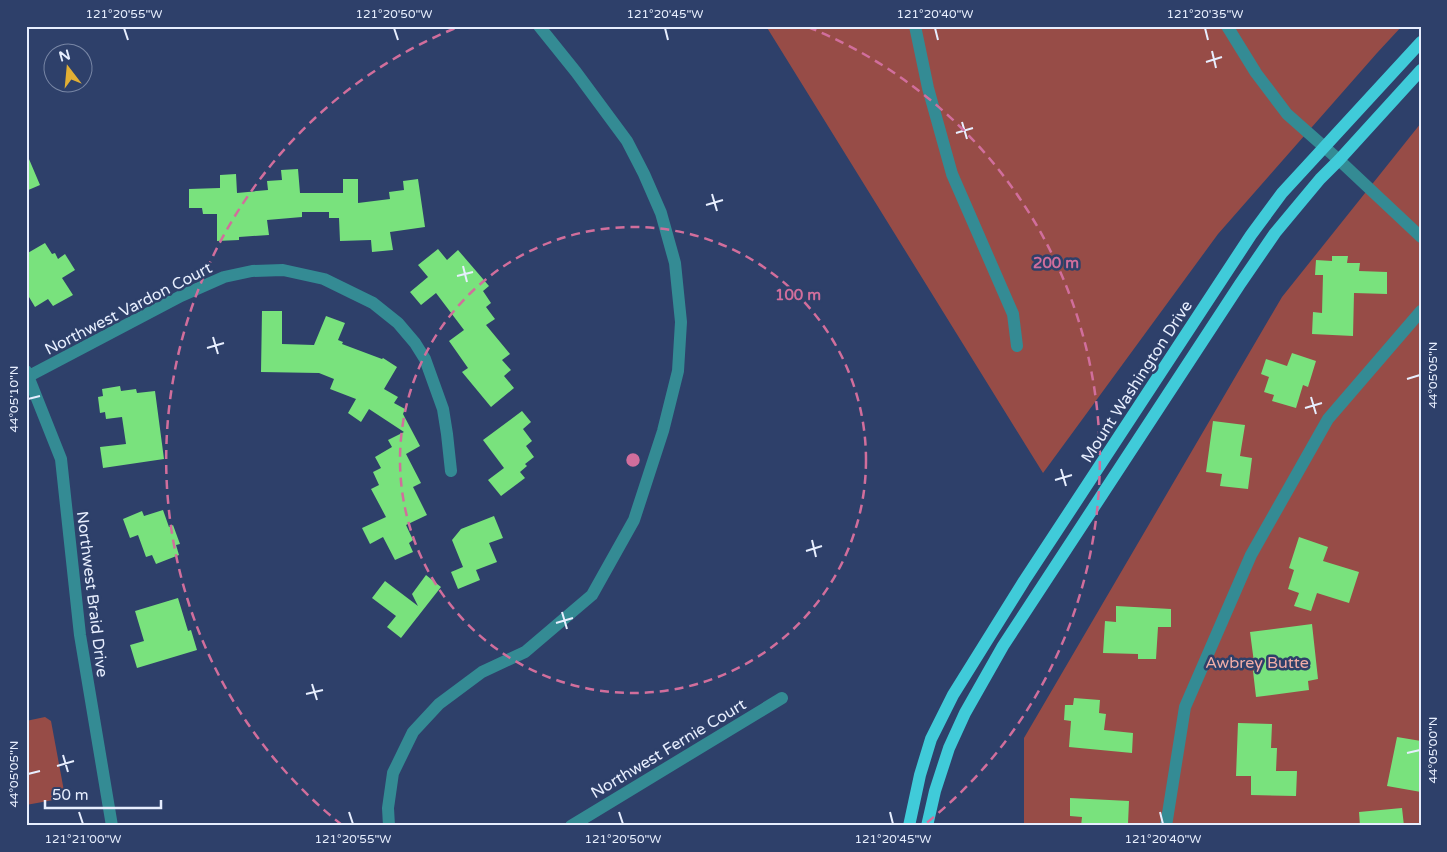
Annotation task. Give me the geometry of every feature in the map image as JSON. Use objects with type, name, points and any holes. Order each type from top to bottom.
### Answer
[{"type":"main road","name":"Mount Washington Drive","points":[[909,826],[920,775],[931,739],[953,694],[1024,581],[1251,236],[1282,193],[1421,42]]},
{"type":"main road","name":"Mount Washington Drive","points":[[927,826],[935,791],[949,748],[965,713],[1004,646],[1240,284],[1275,233],[1320,179],[1340,160],[1421,70]]},
{"type":"street","points":[[389,826],[388,808],[393,773],[412,732],[439,704],[482,672],[524,652],[592,595],[634,520],[663,432],[678,371],[681,322],[675,263],[661,213],[627,141],[539,26]]},
{"type":"street","points":[[915,26],[928,88],[952,174],[1013,314],[1017,346]]},
{"type":"street","points":[[1227,26],[1256,73],[1287,114],[1340,160],[1421,237]]},
{"type":"street","name":"Northwest Vardon Court","points":[[28,373],[181,296],[224,278],[252,271],[283,270],[324,279],[373,303],[398,322],[415,343],[425,359],[443,409],[452,471]]},
{"type":"street","points":[[1166,826],[1185,708],[1252,554],[1328,419],[1421,311]]},
{"type":"street","name":"Northwest Braid Drive","points":[[28,373],[61,459],[80,635],[112,826]]},
{"type":"street","name":"Northwest Fernie Court","points":[[570,826],[782,698]]},
{"type":"green space","points":[[766,26],[1402,26],[1218,234],[1043,473]]},
{"type":"green space","name":"Awbrey Butte","points":[[1421,123],[1421,826],[1024,826],[1024,738],[1282,297]]},
{"type":"green space","points":[[45,717],[51,721],[64,791],[59,799],[26,805],[26,721]]},
{"type":"building","points":[[26,152],[40,185],[26,191]]},
{"type":"building","points":[[298,169],[300,193],[343,193],[343,179],[358,179],[358,203],[390,199],[389,192],[404,190],[403,181],[418,179],[425,227],[390,232],[393,250],[372,252],[371,240],[340,241],[339,218],[329,218],[329,212],[302,212],[302,217],[267,220],[269,235],[239,237],[239,240],[217,241],[217,214],[203,214],[202,208],[189,208],[189,189],[220,188],[220,175],[236,174],[237,193],[268,190],[267,181],[282,180],[281,170]]},
{"type":"building","points":[[45,243],[52,254],[55,253],[58,259],[65,254],[75,270],[62,278],[73,295],[53,306],[48,299],[35,307],[26,292],[26,254]]},
{"type":"building","points":[[438,249],[447,260],[458,250],[489,286],[483,291],[491,303],[486,307],[495,319],[486,325],[510,354],[502,360],[511,370],[504,376],[514,388],[491,407],[462,372],[468,368],[449,341],[464,330],[436,293],[421,305],[410,292],[428,277],[418,265]]},
{"type":"building","points":[[1332,256],[1348,256],[1347,263],[1360,263],[1359,271],[1387,272],[1387,294],[1354,293],[1353,336],[1312,334],[1313,312],[1322,313],[1323,275],[1315,275],[1316,260],[1332,261]]},
{"type":"building","points":[[262,311],[282,311],[282,344],[314,345],[326,316],[345,323],[338,340],[343,342],[342,344],[383,358],[397,367],[384,389],[398,397],[394,403],[405,409],[403,414],[420,446],[406,454],[421,483],[413,487],[427,515],[406,525],[413,540],[409,543],[413,552],[395,560],[383,537],[370,544],[362,528],[386,517],[371,489],[379,485],[373,472],[381,468],[375,457],[392,447],[388,440],[404,432],[369,409],[361,422],[348,413],[356,399],[330,389],[334,379],[319,373],[261,372]]},
{"type":"building","points":[[1292,353],[1316,361],[1308,387],[1303,385],[1296,408],[1272,401],[1274,395],[1264,392],[1269,377],[1261,374],[1266,359],[1287,366]]},
{"type":"building","points":[[120,386],[121,391],[136,389],[137,393],[155,391],[164,459],[103,468],[100,447],[126,444],[122,417],[106,419],[105,412],[100,413],[98,397],[103,396],[102,389]]},
{"type":"building","points":[[522,411],[531,422],[523,429],[532,441],[526,446],[534,457],[525,464],[527,466],[520,472],[525,478],[501,496],[488,480],[504,468],[483,440]]},
{"type":"building","points":[[1213,421],[1245,425],[1240,456],[1252,458],[1248,489],[1220,486],[1222,474],[1206,472]]},
{"type":"building","points":[[163,510],[169,527],[173,525],[180,544],[176,545],[179,555],[156,564],[152,555],[146,557],[138,535],[130,538],[123,519],[142,511],[144,516]]},
{"type":"building","points":[[494,516],[503,538],[489,543],[497,562],[476,570],[480,580],[458,589],[451,572],[463,567],[452,540],[461,529]]},
{"type":"building","points":[[1299,537],[1328,547],[1323,561],[1359,572],[1349,603],[1317,593],[1311,611],[1294,606],[1299,593],[1288,589],[1294,570],[1289,568]]},
{"type":"building","points":[[426,575],[441,587],[401,638],[387,627],[396,616],[372,598],[385,581],[418,606],[412,594]]},
{"type":"building","points":[[178,598],[188,631],[191,630],[197,650],[137,668],[130,645],[144,641],[135,611]]},
{"type":"building","points":[[1116,606],[1171,609],[1171,627],[1158,627],[1156,659],[1138,659],[1138,654],[1103,653],[1105,621],[1116,622]]},
{"type":"building","points":[[1312,624],[1318,679],[1308,681],[1309,690],[1256,697],[1250,632]]},
{"type":"building","points":[[1074,698],[1100,700],[1099,713],[1106,714],[1104,730],[1133,733],[1132,753],[1069,747],[1071,721],[1064,720],[1065,705],[1073,705]]},
{"type":"building","points":[[1238,723],[1272,724],[1271,748],[1277,748],[1276,771],[1297,771],[1296,796],[1251,795],[1251,776],[1236,776]]},
{"type":"building","points":[[1397,737],[1421,741],[1421,792],[1387,786]]},
{"type":"building","points":[[1070,798],[1129,801],[1128,824],[1108,823],[1108,826],[1081,826],[1082,817],[1070,816]]},
{"type":"building","points":[[1402,808],[1404,826],[1360,826],[1359,812]]}]
